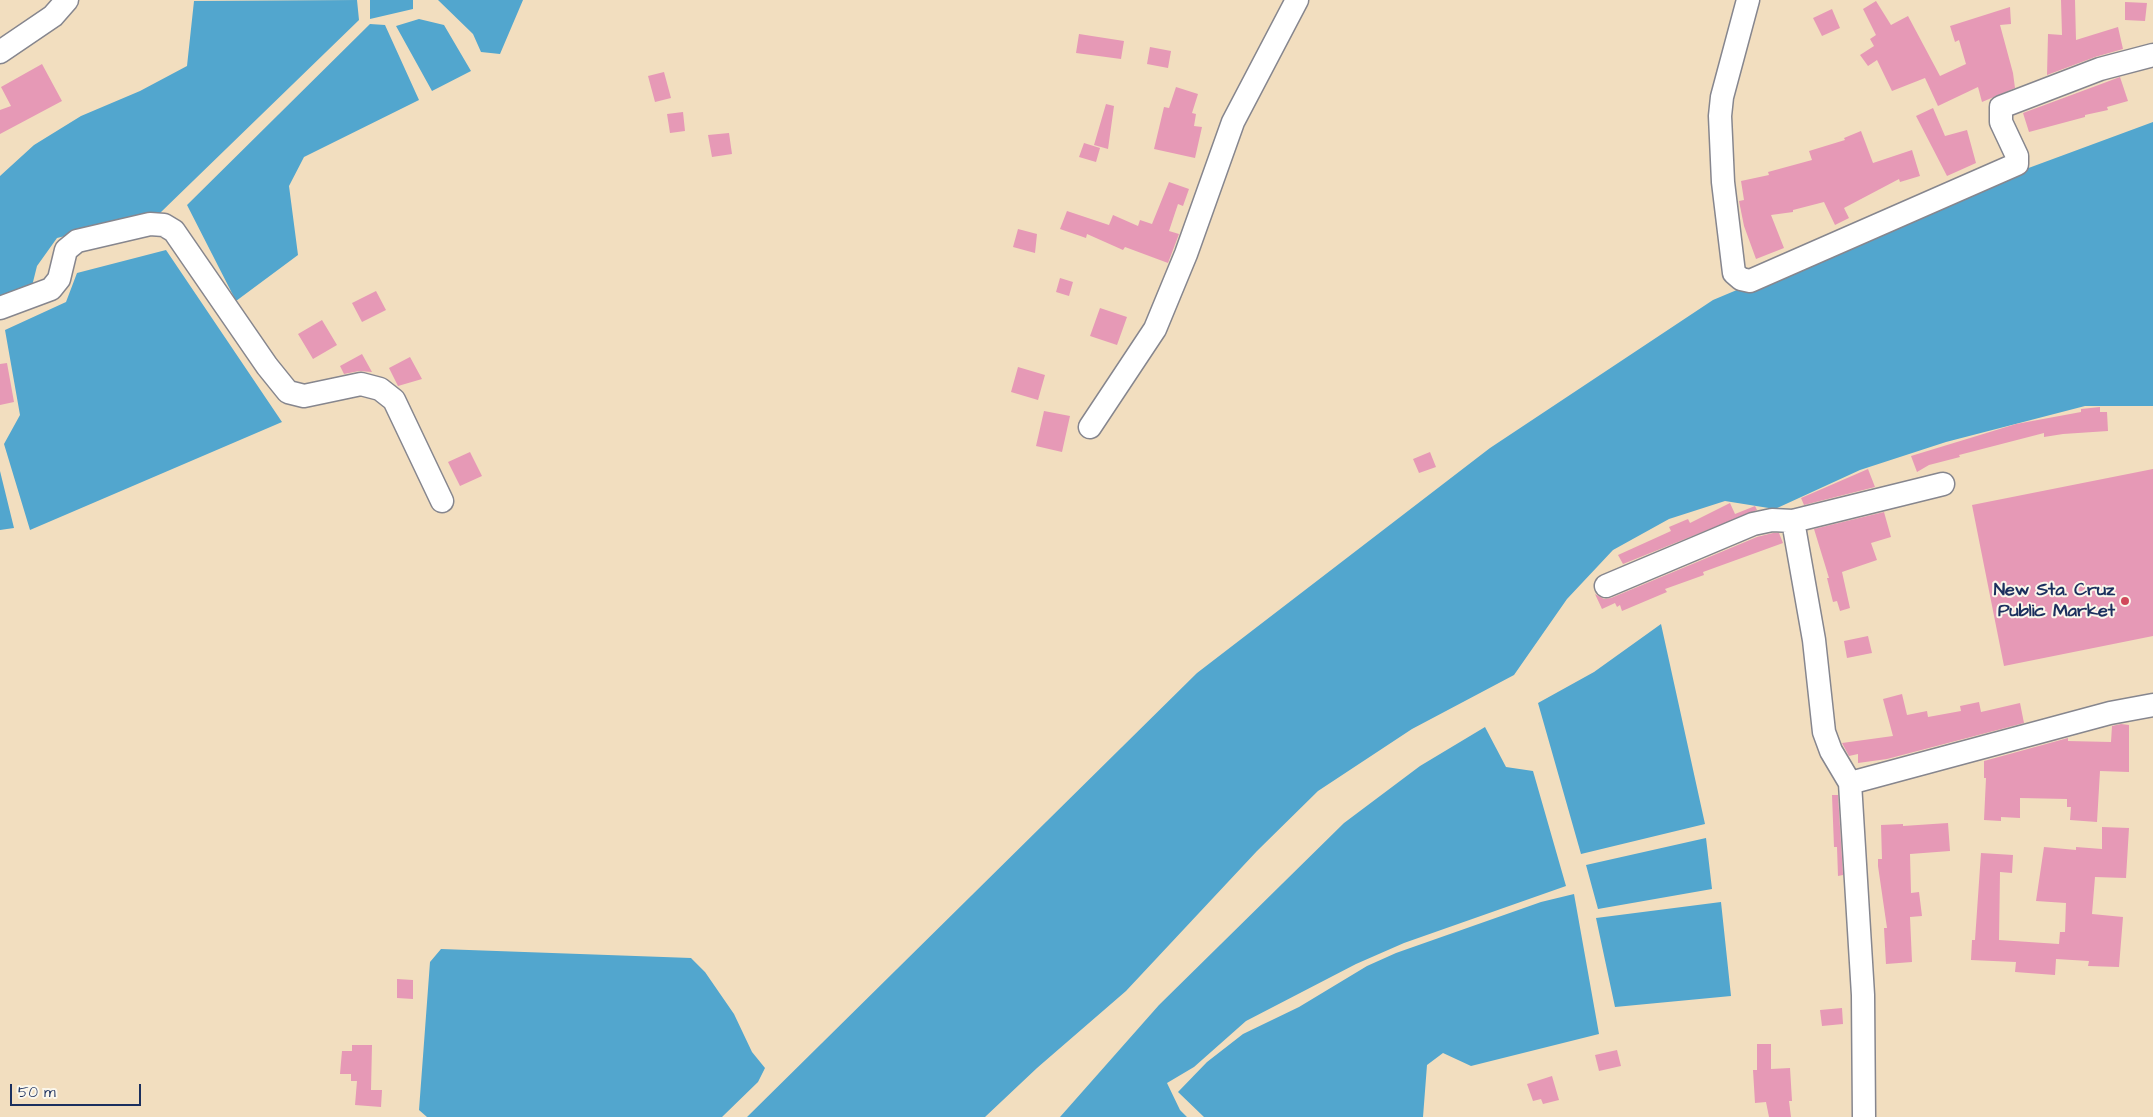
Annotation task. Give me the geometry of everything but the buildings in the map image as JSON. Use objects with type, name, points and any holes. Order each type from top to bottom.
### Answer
[{"type":"street","points":[[0,52],[53,16],[67,0]]},
{"type":"street","points":[[1090,427],[1155,329],[1186,254],[1233,122],[1297,0]]},
{"type":"street","points":[[1748,0],[1722,97],[1720,116],[1723,182],[1734,273],[1741,279],[1750,281],[2017,164],[2017,156],[2001,122],[2000,107],[2100,69],[2153,55]]},
{"type":"street","points":[[0,308],[51,289],[58,279],[66,250],[77,241],[150,224],[164,225],[174,231],[267,366],[288,392],[304,396],[360,384],[380,389],[394,400],[442,501]]},
{"type":"street","points":[[1606,586],[1753,524],[1772,520],[1794,521],[1943,484]]},
{"type":"street","points":[[1794,521],[1814,640],[1824,732],[1830,751],[1850,783],[1863,995],[1864,1117]]},
{"type":"street","points":[[1850,783],[2110,713],[2153,705]]},
{"type":"water","points":[[357,0],[359,20],[160,213],[57,238],[37,266],[29,298],[0,308],[0,176],[34,145],[81,116],[140,91],[187,66],[194,1]]},
{"type":"water","points":[[370,0],[413,0],[413,9],[370,19]]},
{"type":"water","points":[[438,0],[523,0],[500,54],[481,52],[473,34]]},
{"type":"water","points":[[419,19],[444,25],[471,71],[432,91],[396,26]]},
{"type":"water","points":[[370,24],[385,25],[419,100],[304,157],[289,186],[298,255],[236,301],[187,205]]},
{"type":"water","points":[[2153,122],[2153,406],[2085,406],[1946,442],[1860,470],[1775,509],[1725,501],[1669,519],[1613,550],[1567,599],[1514,675],[1412,729],[1318,791],[1257,851],[1126,991],[1037,1068],[985,1117],[747,1117],[1197,673],[1490,448],[1713,300],[2015,173]]},
{"type":"water","points":[[166,250],[282,422],[30,530],[4,444],[20,415],[5,330],[66,302],[77,273]]},
{"type":"water","points":[[0,471],[14,528],[0,530]]},
{"type":"water","points":[[1661,624],[1705,824],[1581,854],[1538,703],[1594,672]]},
{"type":"water","points":[[1485,727],[1506,767],[1533,771],[1566,886],[1404,943],[1356,964],[1246,1021],[1194,1067],[1167,1083],[1180,1110],[1187,1117],[1060,1117],[1159,1005],[1344,823],[1420,766]]},
{"type":"water","points":[[1706,838],[1712,889],[1598,909],[1586,865]]},
{"type":"water","points":[[1574,894],[1599,1034],[1471,1066],[1443,1053],[1427,1065],[1423,1117],[1204,1117],[1178,1092],[1207,1062],[1243,1034],[1299,1007],[1367,966],[1396,953],[1541,902]]},
{"type":"water","points":[[1721,902],[1731,996],[1615,1007],[1596,918]]},
{"type":"water","points":[[441,949],[691,958],[705,972],[734,1014],[752,1052],[765,1068],[758,1082],[722,1117],[427,1117],[419,1110],[430,962]]},
{"type":"place","name":"New Sta. Cruz Public Market","points":[[2125,601]]}]
